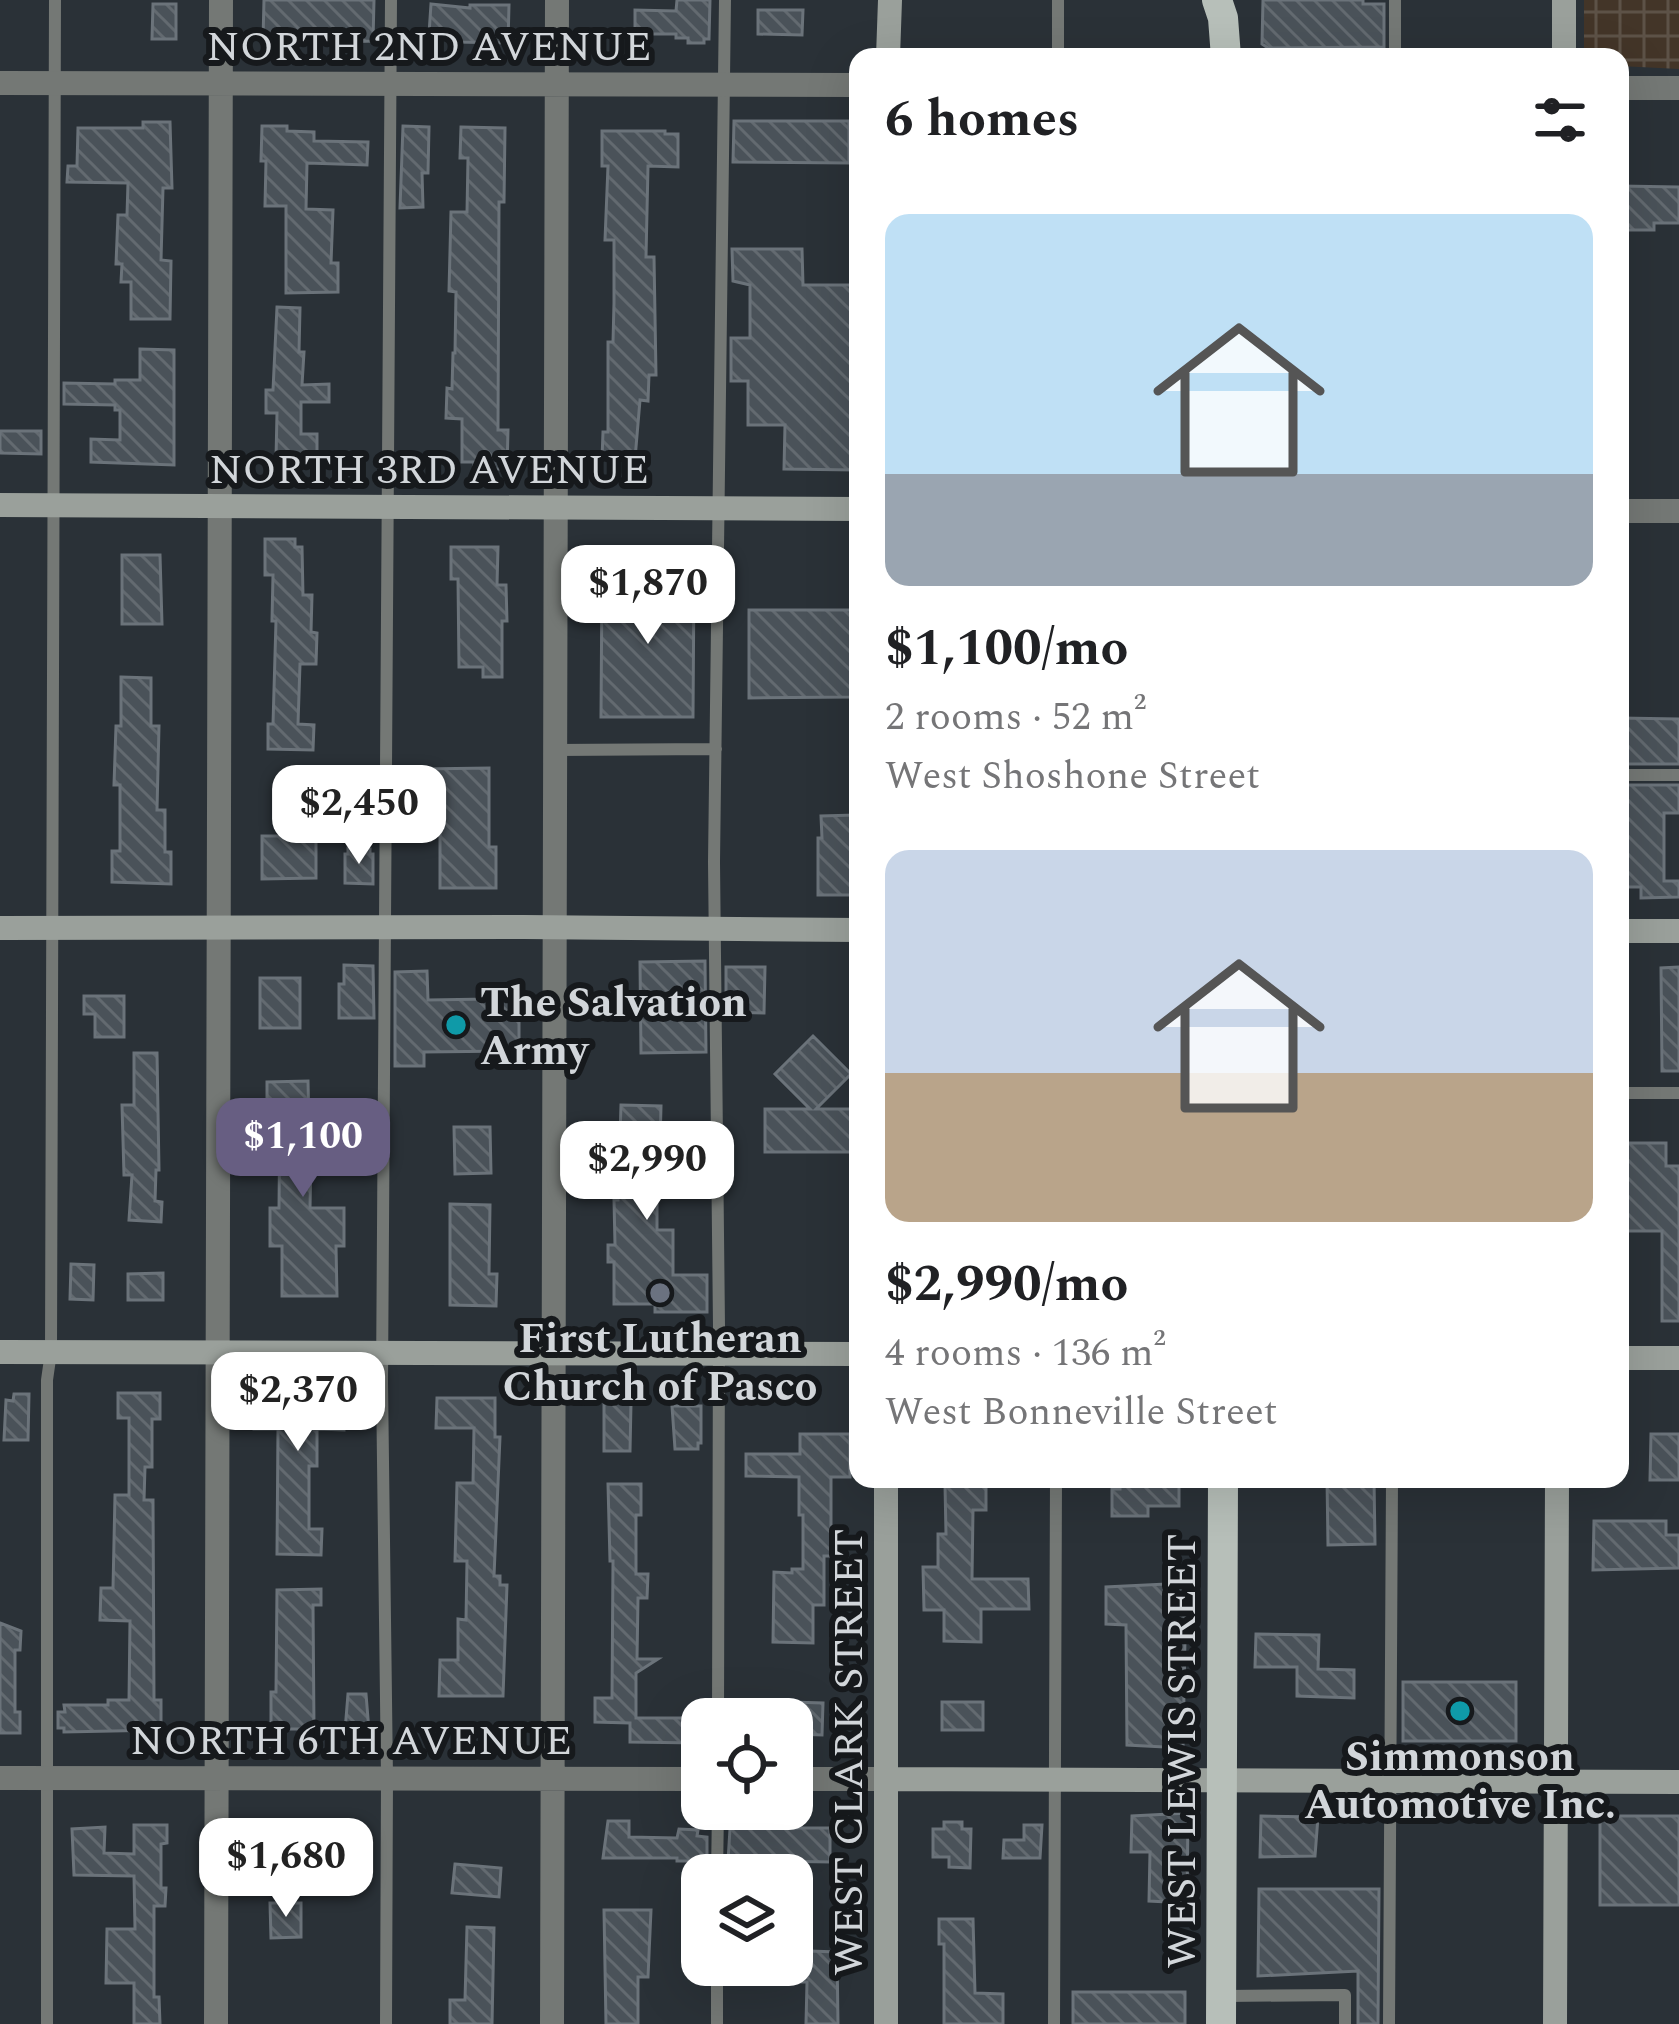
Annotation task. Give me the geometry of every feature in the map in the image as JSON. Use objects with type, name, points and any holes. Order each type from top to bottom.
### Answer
[{"type":"main road","points":[[1217,0],[1225,48]]},
{"type":"main road","name":"WEST LEWIS STREET","points":[[1221,2010],[1222,1488]]},
{"type":"street","points":[[216,2024],[221,0]]},
{"type":"street","points":[[552,2024],[556,0]]},
{"type":"street","points":[[888,48],[890,0]]},
{"type":"street","points":[[1564,0],[1564,48]]},
{"type":"street","name":"NORTH 2ND AVENUE","points":[[0,83],[849,85]]},
{"type":"street","points":[[1629,88],[1679,88]]},
{"type":"street","name":"NORTH 3RD AVENUE","points":[[0,505],[849,508]]},
{"type":"street","points":[[1629,511],[1679,511]]},
{"type":"street","points":[[0,928],[849,931]]},
{"type":"street","points":[[1629,931],[1679,931]]},
{"type":"street","points":[[0,1352],[849,1354]]},
{"type":"street","points":[[1629,1358],[1679,1358]]},
{"type":"street","name":"WEST CLARK STREET","points":[[886,1488],[886,2024]]},
{"type":"street","points":[[1555,2024],[1557,1488]]},
{"type":"street","name":"NORTH 6TH AVENUE","points":[[0,1778],[681,1779]]},
{"type":"street","points":[[813,1779],[1679,1782]]},
{"type":"lane","points":[[47,2024],[55,0]]},
{"type":"lane","points":[[386,2024],[383,1353],[391,0]]},
{"type":"lane","points":[[718,1698],[714,862],[725,0]]},
{"type":"lane","points":[[1058,0],[1058,48]]},
{"type":"lane","points":[[1395,0],[1395,48]]},
{"type":"lane","points":[[555,750],[716,749]]},
{"type":"lane","points":[[1629,775],[1679,775]]},
{"type":"lane","points":[[1629,1093],[1679,1093]]},
{"type":"lane","points":[[1054,2024],[1056,1488]]},
{"type":"lane","points":[[1389,2024],[1392,1488]]},
{"type":"lane","points":[[717,1986],[717,2024]]},
{"type":"lane","points":[[1221,2010],[1346,1995],[1346,2024]]},
{"type":"shaded area","points":[[1584,0],[1679,0],[1679,69],[1629,66],[1629,48],[1584,48]]},
{"type":"building","points":[[264,0],[374,0],[373,41],[263,40]]},
{"type":"building","points":[[677,0],[710,0],[709,39],[688,43],[688,38],[676,38],[676,34],[635,34],[635,10],[676,11]]},
{"type":"building","points":[[1263,0],[1384,4],[1384,47],[1268,48],[1262,44]]},
{"type":"building","points":[[153,4],[176,4],[176,39],[152,39]]},
{"type":"building","points":[[431,4],[509,5],[508,43],[457,42],[457,37],[429,34]]},
{"type":"building","points":[[758,10],[803,10],[802,35],[758,34]]},
{"type":"building","points":[[734,121],[849,121],[849,163],[733,162]]},
{"type":"building","points":[[143,122],[170,122],[172,188],[163,188],[161,260],[171,261],[170,319],[131,319],[131,282],[121,282],[122,264],[116,264],[118,215],[127,215],[128,183],[67,182],[68,166],[77,166],[78,128],[143,128]]},
{"type":"building","points":[[262,126],[314,132],[314,141],[368,142],[367,165],[307,163],[306,209],[333,210],[331,263],[338,263],[338,292],[286,293],[286,206],[265,206]]},
{"type":"building","points":[[403,126],[429,127],[423,207],[400,208]]},
{"type":"building","points":[[461,127],[505,128],[504,202],[499,202],[498,430],[508,430],[507,469],[474,469],[474,462],[462,462],[462,419],[446,418],[455,353],[456,292],[449,291],[451,212],[467,212],[468,158],[460,158]]},
{"type":"building","points":[[602,131],[678,134],[678,167],[648,166],[646,257],[654,257],[656,375],[649,375],[648,401],[640,400],[635,459],[602,459],[603,432],[608,432],[608,342],[613,342],[614,240],[605,240],[608,166],[602,166]]},
{"type":"building","points":[[1629,186],[1679,187],[1679,223],[1654,223],[1654,230],[1629,230]]},
{"type":"building","points":[[732,249],[802,249],[803,285],[849,285],[849,470],[784,469],[785,425],[748,425],[748,381],[731,381],[731,338],[750,338],[750,285],[733,281]]},
{"type":"building","points":[[277,307],[300,308],[302,385],[329,384],[329,402],[301,402],[301,434],[317,434],[317,459],[276,459],[277,413],[266,413],[266,390],[273,390]]},
{"type":"building","points":[[140,349],[174,350],[174,465],[91,462],[91,439],[120,440],[120,410],[115,405],[64,404],[64,383],[140,380]]},
{"type":"building","points":[[0,431],[41,431],[41,454],[0,453]]},
{"type":"building","points":[[265,539],[295,539],[295,547],[302,547],[303,595],[312,595],[311,632],[317,633],[316,664],[300,664],[298,724],[314,725],[313,750],[268,749],[276,621],[272,621],[273,575],[265,575]]},
{"type":"building","points":[[451,547],[498,547],[497,585],[506,585],[502,677],[483,677],[483,667],[459,667],[458,579],[451,579]]},
{"type":"building","points":[[122,555],[160,555],[162,624],[122,624]]},
{"type":"building","points":[[602,576],[694,576],[693,717],[601,717]]},
{"type":"building","points":[[749,610],[849,610],[849,697],[749,698]]},
{"type":"building","points":[[121,677],[151,678],[151,726],[159,726],[157,810],[165,810],[171,884],[112,882],[112,851],[120,851],[120,785],[114,785]]},
{"type":"building","points":[[1629,718],[1679,719],[1679,764],[1629,764]]},
{"type":"building","points":[[489,768],[489,847],[496,847],[496,888],[440,888],[440,831],[423,831],[423,769]]},
{"type":"building","points":[[1629,785],[1679,785],[1679,813],[1664,813],[1664,881],[1679,881],[1679,897],[1641,898],[1641,887],[1629,887]]},
{"type":"building","points":[[849,815],[849,895],[818,895],[821,816]]},
{"type":"building","points":[[262,836],[316,836],[316,878],[262,879]]},
{"type":"building","points":[[348,848],[370,849],[373,884],[345,883]]},
{"type":"building","points":[[705,961],[706,1052],[641,1053],[640,962]]},
{"type":"building","points":[[344,965],[373,966],[374,1018],[339,1018]]},
{"type":"building","points":[[726,967],[765,967],[764,1013],[726,1012]]},
{"type":"building","points":[[1679,967],[1679,1071],[1662,1071],[1661,968]]},
{"type":"building","name":"The Salvation Army","points":[[427,971],[428,1000],[519,995],[519,1051],[424,1052],[424,1066],[395,1066],[395,972]]},
{"type":"building","points":[[260,978],[300,978],[300,1028],[260,1028]]},
{"type":"building","points":[[84,996],[124,996],[124,1037],[95,1037],[95,1014],[84,1014]]},
{"type":"building","points":[[813,1036],[849,1072],[816,1109],[849,1109],[849,1152],[765,1152],[765,1109],[810,1109],[775,1074]]},
{"type":"building","points":[[134,1053],[157,1053],[155,1201],[162,1202],[161,1222],[129,1220],[132,1175],[124,1175],[122,1105],[134,1105]]},
{"type":"building","points":[[308,1081],[309,1127],[330,1127],[330,1153],[311,1153],[310,1208],[344,1208],[344,1246],[336,1246],[337,1296],[282,1296],[282,1246],[270,1246],[270,1208],[279,1208],[280,1105],[267,1105],[267,1082]]},
{"type":"building","points":[[621,1105],[661,1106],[660,1146],[667,1146],[666,1180],[657,1180],[657,1230],[673,1230],[673,1275],[707,1275],[707,1312],[655,1312],[655,1304],[614,1304],[614,1262],[608,1262],[608,1245],[615,1245]]},
{"type":"building","points":[[454,1127],[490,1127],[491,1173],[455,1174]]},
{"type":"building","points":[[1629,1143],[1666,1143],[1666,1166],[1679,1166],[1679,1321],[1662,1321],[1662,1231],[1629,1231]]},
{"type":"building","points":[[450,1204],[490,1205],[489,1274],[497,1274],[496,1306],[450,1305]]},
{"type":"building","points":[[71,1264],[94,1265],[93,1300],[70,1299]]},
{"type":"building","points":[[163,1273],[163,1300],[128,1300],[128,1274]]},
{"type":"building","points":[[255,1387],[345,1387],[344,1430],[317,1429],[317,1466],[309,1466],[309,1529],[322,1529],[321,1555],[277,1554],[278,1429],[254,1429]]},
{"type":"building","points":[[118,1393],[160,1393],[160,1419],[152,1419],[152,1467],[145,1467],[144,1500],[153,1500],[154,1700],[161,1700],[161,1730],[64,1732],[58,1728],[58,1712],[65,1712],[64,1705],[129,1700],[130,1621],[100,1620],[101,1588],[113,1588],[115,1495],[129,1495],[129,1418],[118,1418]]},
{"type":"building","points":[[14,1394],[29,1394],[28,1440],[4,1440],[6,1400],[13,1401]]},
{"type":"building","points":[[437,1398],[495,1398],[495,1437],[500,1437],[494,1576],[500,1576],[500,1585],[507,1585],[503,1696],[439,1696],[440,1660],[458,1660],[458,1619],[466,1620],[467,1561],[455,1561],[457,1483],[473,1483],[474,1428],[436,1428]]},
{"type":"building","points":[[604,1403],[631,1403],[630,1451],[604,1451]]},
{"type":"building","points":[[672,1406],[701,1406],[698,1449],[675,1449]]},
{"type":"building","points":[[800,1434],[849,1434],[849,1477],[831,1477],[831,1527],[838,1527],[838,1556],[824,1556],[824,1605],[813,1605],[813,1643],[773,1642],[774,1572],[803,1569],[799,1477],[746,1476],[746,1454],[800,1454]]},
{"type":"building","points":[[1651,1434],[1679,1434],[1679,1480],[1650,1480]]},
{"type":"building","points":[[608,1484],[641,1484],[636,1574],[648,1574],[647,1598],[638,1598],[637,1659],[658,1659],[636,1673],[636,1718],[681,1718],[681,1743],[630,1742],[630,1723],[595,1722],[595,1698],[612,1698]]},
{"type":"building","points":[[945,1488],[986,1488],[986,1510],[973,1510],[972,1579],[1028,1579],[1029,1609],[981,1609],[981,1642],[944,1641],[944,1610],[924,1610],[923,1567],[938,1567],[938,1534],[946,1534]]},
{"type":"building","points":[[1179,1488],[1179,1506],[1148,1506],[1148,1516],[1112,1516],[1112,1489]]},
{"type":"building","points":[[1327,1488],[1374,1488],[1375,1544],[1328,1545]]},
{"type":"building","points":[[1594,1521],[1666,1521],[1666,1535],[1679,1535],[1679,1568],[1593,1570]]},
{"type":"building","points":[[1186,1583],[1183,1748],[1127,1745],[1126,1625],[1106,1624],[1106,1587]]},
{"type":"building","points":[[321,1589],[321,1605],[313,1605],[314,1729],[271,1729],[277,1590]]},
{"type":"building","points":[[0,1623],[21,1631],[20,1650],[15,1650],[15,1712],[20,1712],[20,1733],[0,1733]]},
{"type":"building","points":[[1256,1634],[1319,1635],[1318,1669],[1354,1670],[1354,1698],[1297,1696],[1297,1667],[1255,1667]]},
{"type":"building","name":"Simmonson Automotive Inc.","points":[[1403,1682],[1516,1682],[1516,1741],[1403,1741]]},
{"type":"building","points":[[348,1694],[366,1694],[369,1731],[345,1731]]},
{"type":"building","points":[[942,1702],[983,1702],[983,1730],[942,1730]]},
{"type":"building","points":[[813,1703],[823,1703],[822,1735],[813,1735]]},
{"type":"building","points":[[1188,1813],[1187,1903],[1149,1901],[1150,1852],[1131,1852],[1132,1816]]},
{"type":"building","points":[[1261,1816],[1318,1817],[1315,1856],[1260,1857]]},
{"type":"building","points":[[1600,1816],[1679,1816],[1679,1905],[1600,1905]]},
{"type":"building","points":[[257,1820],[278,1820],[279,1829],[296,1829],[296,1856],[254,1856]]},
{"type":"building","points":[[608,1821],[629,1821],[629,1837],[677,1838],[679,1829],[698,1830],[697,1836],[707,1837],[707,1854],[681,1854],[681,1861],[603,1858]]},
{"type":"building","points":[[944,1822],[962,1822],[962,1829],[971,1829],[970,1868],[949,1867],[949,1857],[933,1857],[933,1829],[944,1829]]},
{"type":"building","points":[[134,1825],[167,1825],[167,1843],[161,1844],[165,1906],[154,1906],[154,1997],[159,1997],[160,2024],[134,2024],[134,1983],[106,1983],[107,1929],[135,1929],[134,1876],[74,1875],[72,1829],[105,1827],[104,1853],[134,1854]]},
{"type":"building","points":[[1024,1825],[1042,1825],[1040,1858],[1003,1858],[1004,1840],[1024,1840]]},
{"type":"building","points":[[830,1828],[830,1862],[813,1862],[813,1854],[728,1854],[730,1830]]},
{"type":"building","points":[[455,1864],[501,1868],[499,1897],[452,1893]]},
{"type":"building","points":[[1259,1889],[1379,1889],[1378,2024],[1358,2024],[1358,1971],[1258,1976]]},
{"type":"building","points":[[270,1903],[301,1903],[301,1937],[271,1938]]},
{"type":"building","points":[[604,1910],[651,1910],[648,1977],[638,1977],[638,2024],[606,2024]]},
{"type":"building","points":[[939,1919],[973,1919],[975,1993],[1003,1994],[1003,2024],[944,2024],[944,1944],[939,1944]]},
{"type":"building","points":[[467,1927],[494,1928],[492,2024],[450,2024],[450,2000],[465,2000]]},
{"type":"building","points":[[813,1951],[837,1952],[838,2024],[806,2024]]},
{"type":"building","points":[[1073,1992],[1185,1992],[1185,2024],[1073,2024]]},
{"type":"place","name":"The Salvation Army","points":[[456,1025]]},
{"type":"place","name":"First Lutheran Church of Pasco","points":[[660,1293]]},
{"type":"place","name":"Simmonson Automotive Inc.","points":[[1460,1711]]}]
